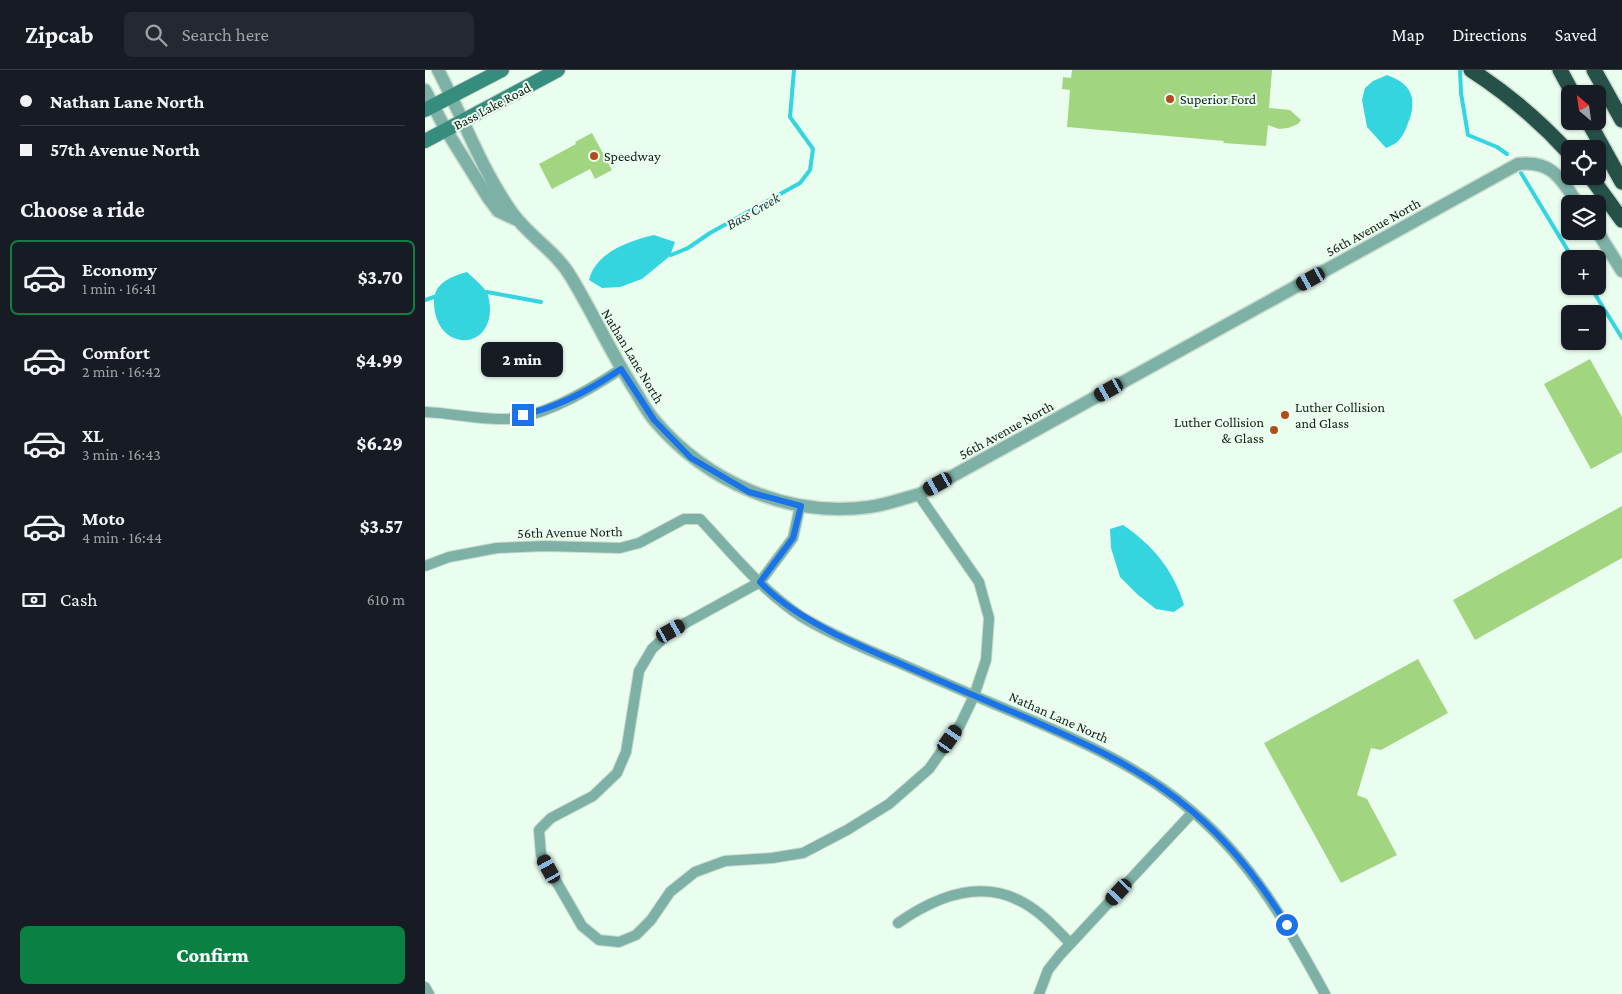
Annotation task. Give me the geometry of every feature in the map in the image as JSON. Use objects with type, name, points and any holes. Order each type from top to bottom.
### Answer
[{"type":"highway","points":[[1471,70],[1515,101],[1561,144]]},
{"type":"highway","points":[[1560,70],[1568,85]]},
{"type":"highway","points":[[1594,70],[1622,120]]},
{"type":"highway","points":[[1593,130],[1622,182]]},
{"type":"highway","points":[[1597,185],[1622,220]]},
{"type":"main road","name":"Bass Lake Road","points":[[429,108],[502,70]]},
{"type":"main road","name":"Bass Lake Road","points":[[425,142],[558,70]]},
{"type":"street","name":"Nathan Lane North","points":[[438,70],[464,120],[479,156],[504,202],[517,220],[571,276],[621,369],[654,420],[691,458],[749,492],[801,506]]},
{"type":"street","name":"Nathan Lane North","points":[[425,90],[429,108],[446,130],[493,205],[498,211],[517,220]]},
{"type":"street","name":"56th Avenue North","points":[[801,506],[816,509],[869,507],[918,494],[1518,164],[1539,164],[1552,170],[1571,195]]},
{"type":"street","points":[[1603,240],[1622,271]]},
{"type":"street","points":[[425,412],[507,419],[539,411],[572,398],[621,369]]},
{"type":"street","points":[[801,506],[793,538],[760,582],[671,631],[651,649],[639,671],[626,752],[617,773],[593,796],[551,818],[539,830],[541,855],[581,926],[599,940],[619,942],[636,936],[651,920],[670,892],[695,872],[725,861],[773,858],[803,853],[847,830],[889,804],[929,769],[960,724],[974,696],[986,660],[989,618],[979,582],[918,494]]},
{"type":"street","name":"56th Avenue North","points":[[425,566],[449,557],[497,548],[545,546],[620,548],[639,543],[684,519],[700,519],[760,582]]},
{"type":"street","name":"Nathan Lane North","points":[[760,582],[774,597],[788,607],[835,634],[1101,751],[1161,787],[1193,812],[1236,854],[1265,891],[1287,925],[1325,994]]},
{"type":"street","points":[[1039,994],[1048,970],[1070,943],[1193,812]]},
{"type":"street","points":[[898,923],[917,910],[939,899],[962,893],[986,892],[1010,896],[1023,902],[1070,943]]},
{"type":"street","points":[[425,987],[429,994]]},
{"type":"water","points":[[1387,75],[1406,86],[1412,96],[1412,110],[1403,135],[1396,143],[1386,148],[1367,127],[1362,100],[1365,88],[1373,81]]},
{"type":"water","points":[[654,235],[675,242],[670,256],[642,279],[620,287],[602,288],[589,280],[593,270],[606,255],[624,244]]},
{"type":"water","points":[[467,272],[486,291],[489,297],[490,309],[488,323],[481,333],[472,339],[462,340],[451,337],[442,329],[436,317],[434,300],[441,284]]},
{"type":"water","points":[[1123,525],[1153,550],[1168,570],[1184,605],[1174,612],[1156,609],[1120,577],[1111,548],[1110,529]]},
{"type":"building","name":"Superior Ford","points":[[1072,70],[1272,70],[1269,108],[1290,110],[1301,120],[1298,124],[1288,128],[1279,129],[1268,125],[1266,146],[1067,127],[1070,90],[1062,89],[1063,77],[1071,78]]},
{"type":"building","name":"Speedway","points":[[592,133],[612,170],[595,179],[590,169],[552,189],[539,164]]},
{"type":"building","points":[[1590,359],[1622,417],[1622,452],[1591,469],[1544,384]]},
{"type":"building","points":[[1622,506],[1622,558],[1475,640],[1453,600]]},
{"type":"building","points":[[1418,659],[1448,713],[1381,750],[1371,748],[1357,795],[1367,799],[1397,855],[1341,883],[1264,743]]},
{"type":"waterway","name":"Bass Creek","points":[[671,255],[688,248],[710,233],[800,183],[810,170],[813,149],[790,117],[794,70]]},
{"type":"waterway","points":[[1460,70],[1461,93],[1468,135],[1497,147],[1507,154]]},
{"type":"waterway","points":[[1521,173],[1568,250]]},
{"type":"waterway","name":"Bass Creek","points":[[487,292],[541,302]]},
{"type":"waterway","points":[[1596,295],[1622,338]]},
{"type":"waterway","name":"Bass Creek","points":[[425,300],[434,297]]},
{"type":"place","name":"Superior Ford","points":[[1170,99]]},
{"type":"place","name":"Speedway","points":[[594,156]]},
{"type":"place","name":"Luther Collision and Glass","points":[[1285,415]]},
{"type":"place","name":"Luther Collision & Glass","points":[[1274,430]]},
{"type":"route","points":[[523,415],[572,398],[621,369],[654,420],[691,458],[749,492],[801,506],[793,538],[760,582],[774,597],[803,617],[835,634],[1095,748],[1151,780],[1193,812],[1236,854],[1265,891],[1287,925]]}]
